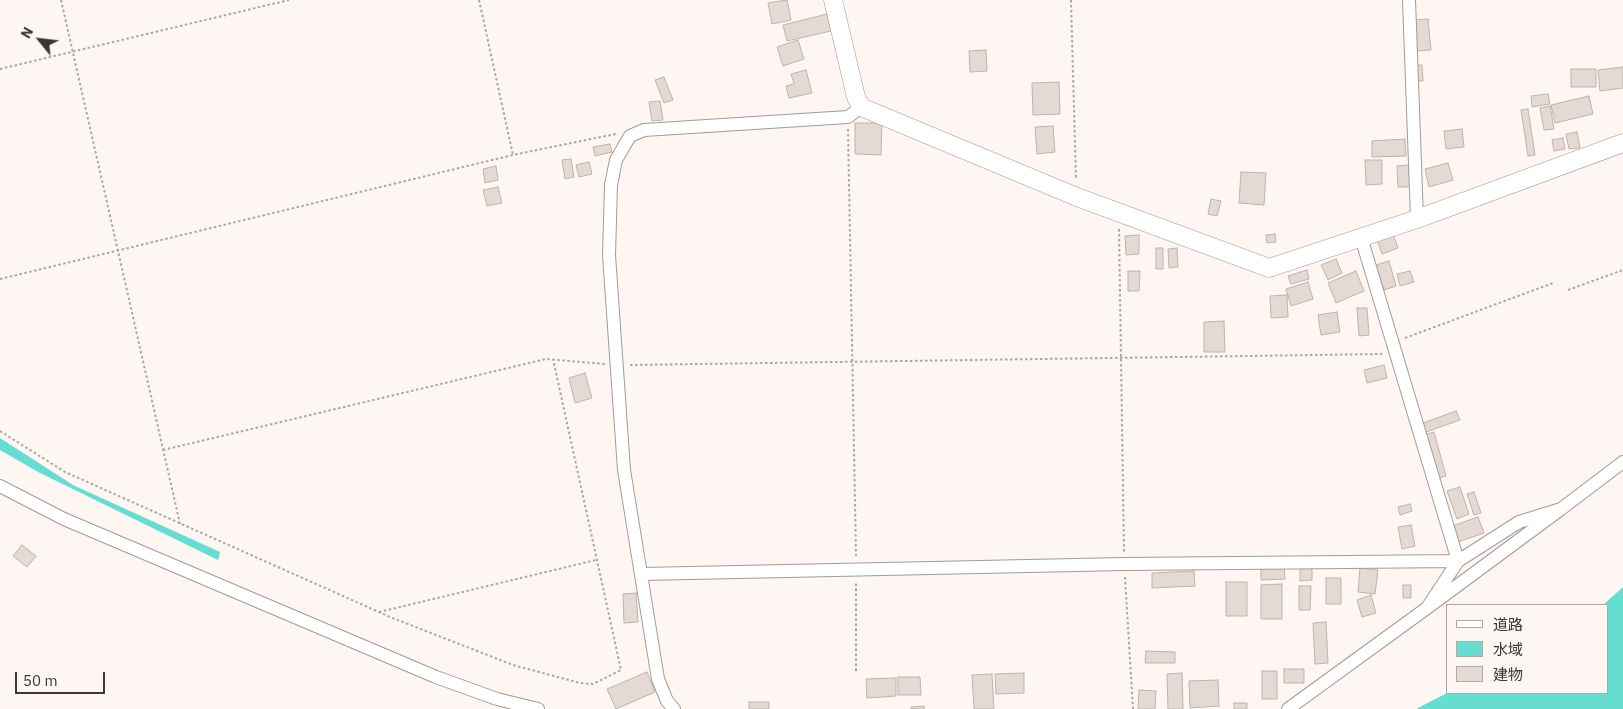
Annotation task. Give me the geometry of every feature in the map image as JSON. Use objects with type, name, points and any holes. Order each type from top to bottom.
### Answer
[{"type":"street","points":[[833,0],[856,97],[855,112]]},
{"type":"street","points":[[1409,0],[1417,219]]},
{"type":"street","points":[[674,709],[668,701],[658,679],[624,470],[615,366],[609,255],[611,185],[616,160],[630,136],[644,130],[855,112],[1269,268],[1417,219],[1623,143]]},
{"type":"street","points":[[1361,237],[1458,561]]},
{"type":"street","points":[[1288,709],[1623,462]]},
{"type":"street","points":[[0,486],[64,519],[436,677],[497,698],[538,709]]},
{"type":"street","points":[[1426,608],[1458,561],[1519,522],[1561,509]]},
{"type":"street","points":[[642,574],[1124,564],[1458,561]]},
{"type":"path","points":[[61,0],[180,524]]},
{"type":"path","points":[[0,69],[289,0]]},
{"type":"path","points":[[479,0],[513,155]]},
{"type":"path","points":[[1071,0],[1077,197]]},
{"type":"path","points":[[855,112],[853,363],[856,671]]},
{"type":"path","points":[[0,279],[513,155],[617,134],[630,136]]},
{"type":"path","points":[[1123,214],[1119,218],[1119,225],[1124,564],[1133,709]]},
{"type":"path","points":[[1568,290],[1623,270]]},
{"type":"path","points":[[163,450],[546,358],[615,366],[1121,358],[1395,348],[1553,283]]},
{"type":"path","points":[[0,431],[65,472],[380,612],[513,665],[580,683],[593,684],[621,670],[552,359]]},
{"type":"path","points":[[380,612],[597,560]]},
{"type":"water","points":[[0,438],[73,485],[220,552],[218,560],[38,472],[0,450]]},
{"type":"water","points":[[1623,587],[1623,709],[1416,709],[1446,694],[1608,694],[1608,604],[1604,604]]},
{"type":"building","points":[[787,0],[791,20],[772,24],[768,3]]},
{"type":"building","points":[[827,14],[831,31],[787,41],[783,25]]},
{"type":"building","points":[[1428,19],[1431,50],[1416,51],[1414,20]]},
{"type":"building","points":[[798,40],[804,59],[783,66],[777,47]]},
{"type":"building","points":[[986,50],[987,71],[970,72],[969,51]]},
{"type":"building","points":[[1415,65],[1422,65],[1423,81],[1416,81]]},
{"type":"building","points":[[1623,67],[1623,88],[1600,91],[1598,70]]},
{"type":"building","points":[[1571,69],[1596,69],[1596,87],[1571,87]]},
{"type":"building","points":[[806,70],[812,93],[789,98],[786,86],[794,84],[791,74]]},
{"type":"building","points":[[664,77],[673,100],[664,103],[655,80]]},
{"type":"building","points":[[1059,82],[1060,114],[1033,115],[1032,83]]},
{"type":"building","points":[[1548,94],[1550,104],[1532,107],[1531,96]]},
{"type":"building","points":[[1589,96],[1593,114],[1555,123],[1551,105]]},
{"type":"building","points":[[660,101],[663,120],[652,121],[649,102]]},
{"type":"building","points":[[1550,106],[1554,129],[1544,130],[1540,108]]},
{"type":"building","points":[[1528,109],[1535,155],[1528,156],[1521,110]]},
{"type":"building","points":[[855,123],[882,123],[881,155],[855,154]]},
{"type":"building","points":[[1053,126],[1055,152],[1037,154],[1035,127]]},
{"type":"building","points":[[1462,129],[1464,147],[1446,149],[1444,131]]},
{"type":"building","points":[[1577,132],[1580,148],[1569,149],[1566,134]]},
{"type":"building","points":[[1563,138],[1565,149],[1554,151],[1552,140]]},
{"type":"building","points":[[1405,139],[1406,156],[1372,157],[1372,141]]},
{"type":"building","points":[[610,144],[612,152],[595,156],[593,147]]},
{"type":"building","points":[[571,159],[574,177],[565,179],[562,160]]},
{"type":"building","points":[[1365,160],[1382,160],[1382,184],[1366,185]]},
{"type":"building","points":[[589,162],[592,174],[579,177],[576,165]]},
{"type":"building","points":[[1448,163],[1453,180],[1429,187],[1425,169]]},
{"type":"building","points":[[1409,165],[1410,187],[1398,187],[1397,166]]},
{"type":"building","points":[[496,166],[498,180],[485,183],[483,169]]},
{"type":"building","points":[[1241,172],[1266,173],[1264,205],[1239,203]]},
{"type":"building","points":[[498,187],[502,203],[487,206],[483,190]]},
{"type":"building","points":[[1211,199],[1221,201],[1217,216],[1208,214]]},
{"type":"building","points":[[1392,231],[1398,248],[1382,254],[1376,237]]},
{"type":"building","points":[[1275,234],[1276,242],[1267,243],[1266,235]]},
{"type":"building","points":[[1139,235],[1139,254],[1126,255],[1125,236]]},
{"type":"building","points":[[1156,248],[1163,248],[1163,269],[1156,269]]},
{"type":"building","points":[[1177,248],[1178,267],[1169,268],[1168,249]]},
{"type":"building","points":[[1336,259],[1342,273],[1328,280],[1321,265]]},
{"type":"building","points":[[1389,261],[1396,286],[1384,290],[1376,265]]},
{"type":"building","points":[[1307,270],[1309,279],[1291,284],[1288,276]]},
{"type":"building","points":[[1128,271],[1140,271],[1139,291],[1128,291]]},
{"type":"building","points":[[1356,271],[1364,291],[1336,303],[1328,283]]},
{"type":"building","points":[[1410,271],[1414,282],[1400,286],[1397,274]]},
{"type":"building","points":[[1308,282],[1313,299],[1291,306],[1286,289]]},
{"type":"building","points":[[1287,295],[1288,317],[1271,318],[1270,296]]},
{"type":"building","points":[[1357,308],[1367,308],[1369,335],[1359,336]]},
{"type":"building","points":[[1337,312],[1340,332],[1321,335],[1318,315]]},
{"type":"building","points":[[1224,321],[1225,352],[1204,352],[1204,322]]},
{"type":"building","points":[[1384,365],[1387,378],[1367,383],[1364,370]]},
{"type":"building","points":[[585,373],[592,398],[575,403],[569,378]]},
{"type":"building","points":[[1456,411],[1460,420],[1426,432],[1423,423]]},
{"type":"building","points":[[1434,432],[1446,476],[1436,479],[1424,435]]},
{"type":"building","points":[[1460,487],[1469,514],[1457,519],[1447,491]]},
{"type":"building","points":[[1474,492],[1481,513],[1474,515],[1467,494]]},
{"type":"building","points":[[1410,504],[1412,511],[1400,515],[1398,507]]},
{"type":"building","points":[[1478,517],[1484,533],[1458,542],[1452,526]]},
{"type":"building","points":[[1411,525],[1415,546],[1402,549],[1398,527]]},
{"type":"building","points":[[22,545],[36,556],[27,567],[13,556]]},
{"type":"building","points":[[1300,565],[1312,565],[1312,580],[1300,581]]},
{"type":"building","points":[[1284,566],[1285,579],[1261,580],[1261,568]]},
{"type":"building","points":[[1360,568],[1378,570],[1375,594],[1358,592]]},
{"type":"building","points":[[1194,571],[1195,586],[1152,588],[1152,573]]},
{"type":"building","points":[[1326,578],[1341,578],[1341,604],[1326,604]]},
{"type":"building","points":[[1226,582],[1247,582],[1247,616],[1226,616]]},
{"type":"building","points":[[1282,584],[1282,619],[1261,619],[1261,585]]},
{"type":"building","points":[[1403,585],[1411,585],[1411,598],[1403,598]]},
{"type":"building","points":[[1299,586],[1311,586],[1310,610],[1299,610]]},
{"type":"building","points":[[636,593],[638,622],[624,623],[623,594]]},
{"type":"building","points":[[1371,595],[1376,613],[1362,617],[1357,600]]},
{"type":"building","points":[[1326,622],[1328,663],[1315,664],[1313,623]]},
{"type":"building","points":[[1146,651],[1175,652],[1175,663],[1145,663]]},
{"type":"building","points":[[1284,669],[1304,669],[1304,683],[1284,683]]},
{"type":"building","points":[[1262,671],[1277,671],[1277,699],[1262,699]]},
{"type":"building","points":[[647,672],[655,692],[616,709],[607,689]]},
{"type":"building","points":[[1024,673],[1024,693],[996,694],[995,674]]},
{"type":"building","points":[[1182,673],[1183,709],[1168,709],[1167,674]]},
{"type":"building","points":[[992,674],[994,709],[974,709],[972,675]]},
{"type":"building","points":[[898,677],[920,677],[921,695],[898,695]]},
{"type":"building","points":[[896,678],[896,696],[867,698],[866,679]]},
{"type":"building","points":[[1218,680],[1219,706],[1190,708],[1189,681]]},
{"type":"building","points":[[1139,690],[1156,691],[1155,709],[1138,709]]},
{"type":"building","points":[[749,702],[769,702],[769,709],[749,709]]},
{"type":"building","points":[[1234,703],[1247,703],[1247,709],[1234,709]]},
{"type":"building","points":[[924,706],[924,709],[911,709],[911,707]]}]
